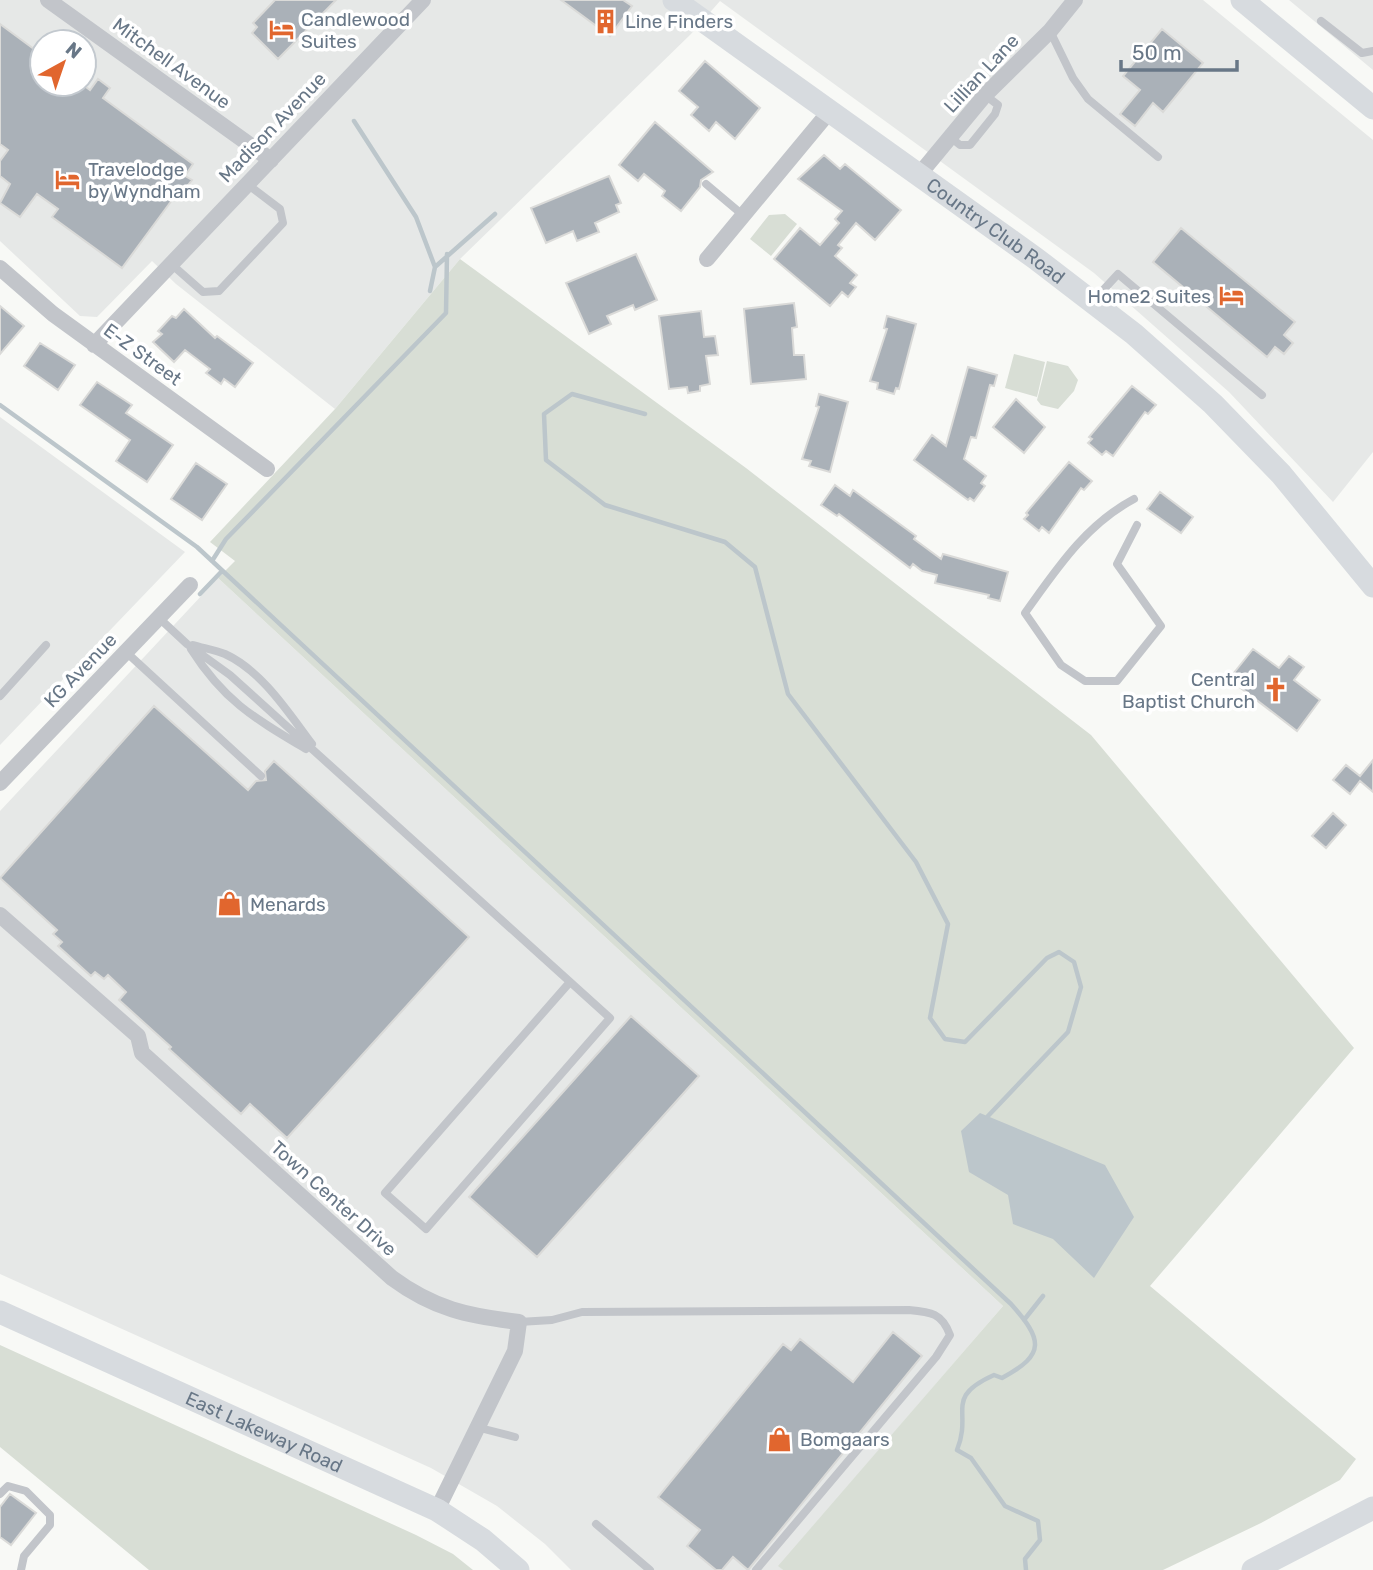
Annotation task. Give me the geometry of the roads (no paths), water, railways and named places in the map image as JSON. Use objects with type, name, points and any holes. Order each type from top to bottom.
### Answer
[{"type":"street","name":"Mitchell Avenue","points":[[48,0],[271,160]]},
{"type":"street","points":[[68,14],[78,0]]},
{"type":"street","name":"Madison Avenue","points":[[94,345],[423,0]]},
{"type":"street","name":"Country Club Road","points":[[674,0],[1093,303],[1173,368],[1231,421],[1281,474],[1373,586]]},
{"type":"street","name":"Lillian Lane","points":[[918,176],[985,95],[1050,31],[1075,0]]},
{"type":"street","points":[[1242,0],[1373,108]]},
{"type":"street","points":[[707,260],[829,111]]},
{"type":"street","name":"E-Z Street","points":[[0,268],[94,345],[267,469]]},
{"type":"street","name":"KG Avenue","points":[[0,783],[190,585]]},
{"type":"street","name":"Town Center Drive","points":[[0,915],[138,1036],[142,1053],[392,1278],[416,1296],[443,1309],[519,1322]]},
{"type":"street","name":"East Lakeway Road","points":[[0,1312],[437,1510],[483,1540],[518,1570]]},
{"type":"street","points":[[437,1510],[480,1428],[515,1351],[519,1322]]},
{"type":"street","points":[[1253,1570],[1373,1508]]},
{"type":"lane","points":[[1321,21],[1362,53],[1373,51]]},
{"type":"lane","points":[[1050,31],[1073,78],[1088,99],[1158,157]]},
{"type":"lane","points":[[170,263],[203,292],[219,291],[283,223],[280,209],[247,184]]},
{"type":"lane","points":[[706,184],[744,216]]},
{"type":"lane","points":[[1093,303],[1118,274],[1262,395]]},
{"type":"lane","points":[[1134,499],[1106,514],[1062,562],[1025,613],[1061,664],[1085,681],[1117,681],[1161,626],[1117,564],[1137,526]]},
{"type":"lane","points":[[159,618],[187,644],[230,675],[610,1018],[426,1229],[385,1193],[570,982]]},
{"type":"lane","points":[[187,644],[210,680],[246,713],[323,759]]},
{"type":"lane","points":[[187,644],[226,654],[253,675],[276,696],[323,759]]},
{"type":"lane","points":[[0,696],[46,645]]},
{"type":"lane","points":[[126,652],[261,776]]},
{"type":"lane","points":[[519,1322],[552,1320],[582,1312],[659,1310],[909,1310],[931,1312],[945,1320],[950,1335],[936,1357],[757,1570]]},
{"type":"lane","points":[[480,1428],[515,1437]]},
{"type":"lane","points":[[0,1494],[8,1486],[26,1491],[50,1514],[50,1525],[24,1556],[21,1570]]},
{"type":"lane","points":[[596,1524],[650,1570]]},
{"type":"waterway","points":[[354,121],[416,217],[435,267],[495,214]]},
{"type":"waterway","points":[[212,561],[226,539],[446,313],[447,254]]},
{"type":"waterway","points":[[430,291],[435,267]]},
{"type":"waterway","points":[[645,414],[572,394],[544,414],[546,460],[605,505],[725,542],[755,567],[788,694],[916,862],[948,924],[930,1018],[945,1039],[965,1042],[1047,958],[1059,952],[1074,962],[1081,987],[1068,1032],[988,1116]]},
{"type":"waterway","points":[[0,405],[197,547],[1011,1304],[1034,1336],[1033,1353],[1027,1361],[1002,1378],[994,1375],[969,1391],[962,1406],[961,1437],[957,1450],[971,1458],[1005,1506],[1038,1521],[1040,1540],[1025,1559],[1026,1570]]},
{"type":"waterway","points":[[200,594],[222,571]]},
{"type":"waterway","points":[[1024,1320],[1043,1296]]},
{"type":"place","name":"Line Finders","points":[[605,21]]},
{"type":"place","name":"Candlewood Suites","points":[[281,30]]},
{"type":"place","name":"Travelodge by Wyndham","points":[[68,180]]},
{"type":"place","name":"Home2 Suites","points":[[1231,296]]},
{"type":"place","name":"Central Baptist Church","points":[[1275,690]]},
{"type":"place","name":"Menards","points":[[230,904]]},
{"type":"place","name":"Bomgaars","points":[[780,1439]]}]
